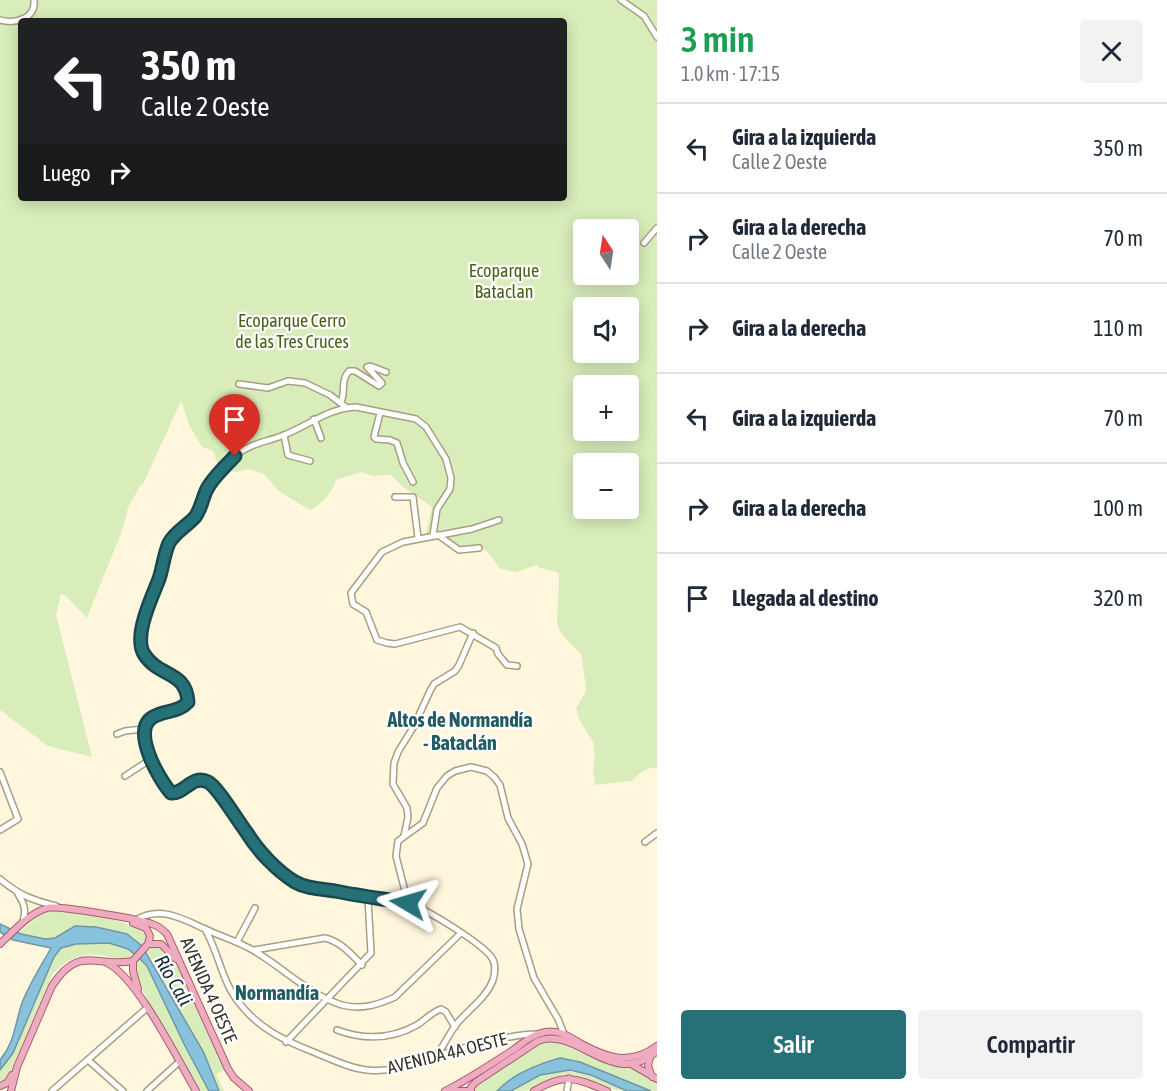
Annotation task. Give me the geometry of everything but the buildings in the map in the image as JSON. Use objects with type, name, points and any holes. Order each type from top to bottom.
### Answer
[{"type":"main road","points":[[2,942],[37,912],[58,906]]},
{"type":"main road","name":"AVENIDA 4 OESTE","points":[[58,906],[136,920],[160,927],[167,934],[228,1069],[234,1078],[249,1091]]},
{"type":"main road","points":[[0,1086],[7,1083],[17,1067],[59,974],[80,960],[123,963],[134,960],[147,945],[150,940],[148,930],[124,918]]},
{"type":"main road","points":[[147,945],[160,944],[179,962]]},
{"type":"main road","points":[[102,960],[117,967],[127,978],[196,1091]]},
{"type":"main road","points":[[134,960],[136,985],[147,1008]]},
{"type":"main road","points":[[445,1091],[470,1078],[534,1036],[552,1031],[564,1034],[604,1054],[629,1061],[655,1078]]},
{"type":"main road","points":[[451,1091],[469,1091],[476,1082],[534,1036],[560,1039],[602,1060],[629,1061],[650,1057],[657,1051]]},
{"type":"main road","points":[[629,1061],[657,1046]]},
{"type":"main road","points":[[650,1057],[649,1069],[655,1078]]},
{"type":"main road","points":[[11,1091],[17,1067]]},
{"type":"main road","points":[[534,1091],[556,1080],[569,1078],[582,1080],[607,1091]]},
{"type":"street","points":[[23,18],[29,16],[35,7],[34,0]]},
{"type":"street","points":[[621,0],[644,16],[657,37]]},
{"type":"street","points":[[0,20],[12,22],[18,20]]},
{"type":"street","points":[[644,243],[657,228]]},
{"type":"street","points":[[341,402],[344,395],[343,380],[349,371],[355,371],[379,386],[382,383],[367,367],[386,372]]},
{"type":"street","points":[[239,384],[268,388],[288,381],[296,381],[305,383],[341,402],[347,408]]},
{"type":"street","points":[[435,535],[437,509],[450,489],[451,478],[446,459],[426,427],[416,419],[356,408],[347,408],[314,419],[284,435],[250,445],[235,456],[217,476],[206,491],[194,518],[174,535],[168,546],[148,608],[141,640],[142,652],[152,664],[177,678],[184,685],[188,702],[174,711],[165,711],[155,715],[147,721],[143,729],[151,759],[171,793],[177,792],[192,781],[200,780],[212,785],[249,837],[294,881],[318,889],[408,903],[461,933],[486,951],[493,960],[495,970],[493,981],[454,1027],[436,1056]]},
{"type":"street","points":[[380,413],[374,437],[397,443],[414,482]]},
{"type":"street","points":[[314,419],[321,438]]},
{"type":"street","points":[[284,435],[288,456],[310,461]]},
{"type":"street","points":[[395,497],[413,497],[417,538]]},
{"type":"street","points":[[499,520],[472,529],[417,538],[382,552],[353,590],[353,604],[366,612],[377,639],[387,644],[405,642],[455,627],[473,633],[496,648],[507,665],[517,666]]},
{"type":"street","points":[[435,535],[459,550],[479,548]]},
{"type":"street","points":[[404,836],[408,817],[407,808],[393,783],[394,764],[434,684],[459,665],[473,633]]},
{"type":"street","points":[[117,734],[143,729]]},
{"type":"street","points":[[125,776],[151,759]]},
{"type":"street","points":[[408,903],[396,856],[398,841],[423,823],[437,788],[455,771],[471,767],[479,768],[494,777],[500,785],[508,818],[522,844],[528,864],[517,909],[519,929],[534,978],[564,1034]]},
{"type":"street","points":[[0,771],[18,819],[0,830]]},
{"type":"street","points":[[645,842],[657,833]]},
{"type":"street","name":"AVENIDA 4 OESTE","points":[[0,879],[17,893],[34,901],[58,906]]},
{"type":"street","points":[[17,893],[25,906],[21,924]]},
{"type":"street","points":[[286,1042],[371,953],[368,898]]},
{"type":"street","points":[[237,942],[255,908]]},
{"type":"street","points":[[136,920],[159,913],[174,915],[254,950],[328,999],[352,1007],[367,1007],[384,1003],[407,988],[461,933]]},
{"type":"street","name":"AVENIDA 4A OESTE","points":[[205,929],[239,1004],[270,1033],[286,1042],[341,1063],[368,1070],[397,1068],[436,1056],[534,1036]]},
{"type":"street","points":[[254,950],[325,938],[342,945],[362,965]]},
{"type":"street","points":[[52,1091],[147,1008]]},
{"type":"street","points":[[337,1030],[362,1037],[394,1034],[416,1025],[441,1009],[446,1012],[454,1027]]},
{"type":"street","points":[[88,1060],[123,1091]]},
{"type":"street","points":[[147,1091],[179,1062]]},
{"type":"street","points":[[567,1091],[569,1078]]},
{"type":"green space","name":"Ecoparque Cerro de las Tres Cruces","points":[[0,0],[657,0],[657,768],[643,771],[632,781],[595,785],[593,742],[579,719],[576,708],[586,687],[581,654],[562,635],[557,624],[559,576],[557,572],[536,565],[517,572],[500,569],[479,545],[460,546],[455,549],[444,541],[430,539],[426,533],[432,507],[403,487],[391,475],[372,476],[361,472],[336,480],[332,490],[323,501],[311,510],[306,508],[279,491],[264,474],[249,469],[236,472],[219,468],[213,451],[202,447],[190,427],[181,401],[143,484],[128,508],[122,531],[87,618],[66,596],[61,594],[56,615],[92,757],[48,746],[0,710]]},
{"type":"green space","points":[[51,910],[87,914],[131,925],[147,936],[146,943],[142,946],[127,934],[105,928],[66,931],[55,938],[45,939],[19,933],[39,915]]},
{"type":"green space","points":[[109,943],[128,949],[134,954],[130,959],[98,955],[83,956],[69,960],[57,969],[52,975],[8,1077],[0,1083],[0,1070],[13,1053],[54,957],[61,948],[76,944]]},
{"type":"green space","points":[[160,945],[176,964],[225,1070],[216,1074],[224,1091],[219,1091],[204,1053],[146,950],[148,947]]},
{"type":"green space","points":[[139,958],[147,966],[209,1091],[200,1091],[152,1011],[138,977],[135,962]]},
{"type":"green space","points":[[549,1041],[558,1042],[600,1062],[631,1066],[657,1081],[657,1091],[641,1089],[580,1062],[502,1085],[497,1091],[474,1091],[477,1084],[540,1044]]},
{"type":"green space","points":[[562,1070],[591,1075],[627,1091],[577,1075],[563,1074],[530,1090],[511,1091],[540,1075]]},
{"type":"water","points":[[0,924],[21,934],[45,939],[55,938],[75,926],[96,927],[127,934],[142,946],[204,1053],[219,1091],[209,1091],[147,966],[128,949],[109,943],[76,944],[61,948],[54,957],[13,1053],[0,1070],[0,1060],[12,1039],[25,996],[51,948],[13,940],[0,932]]},
{"type":"water","points":[[560,1058],[580,1062],[651,1091],[627,1091],[591,1075],[570,1070],[540,1075],[511,1091],[497,1091],[526,1070]]},
{"type":"district","name":"Altos de Normandía - Bataclán","points":[[460,730]]},
{"type":"district","name":"Normandía","points":[[277,992]]},
{"type":"route","points":[[235,456],[206,491],[194,518],[174,535],[168,546],[148,608],[141,640],[142,652],[152,664],[177,678],[184,685],[188,702],[183,707],[174,711],[165,711],[147,721],[143,729],[151,759],[171,793],[177,792],[192,781],[200,780],[212,785],[249,837],[294,881],[318,889],[408,903]]},
{"type":"park label","name":"Ecoparque Bataclan","points":[[504,280]]},
{"type":"water label","name":"Río Cali","points":[[174,980]]}]
